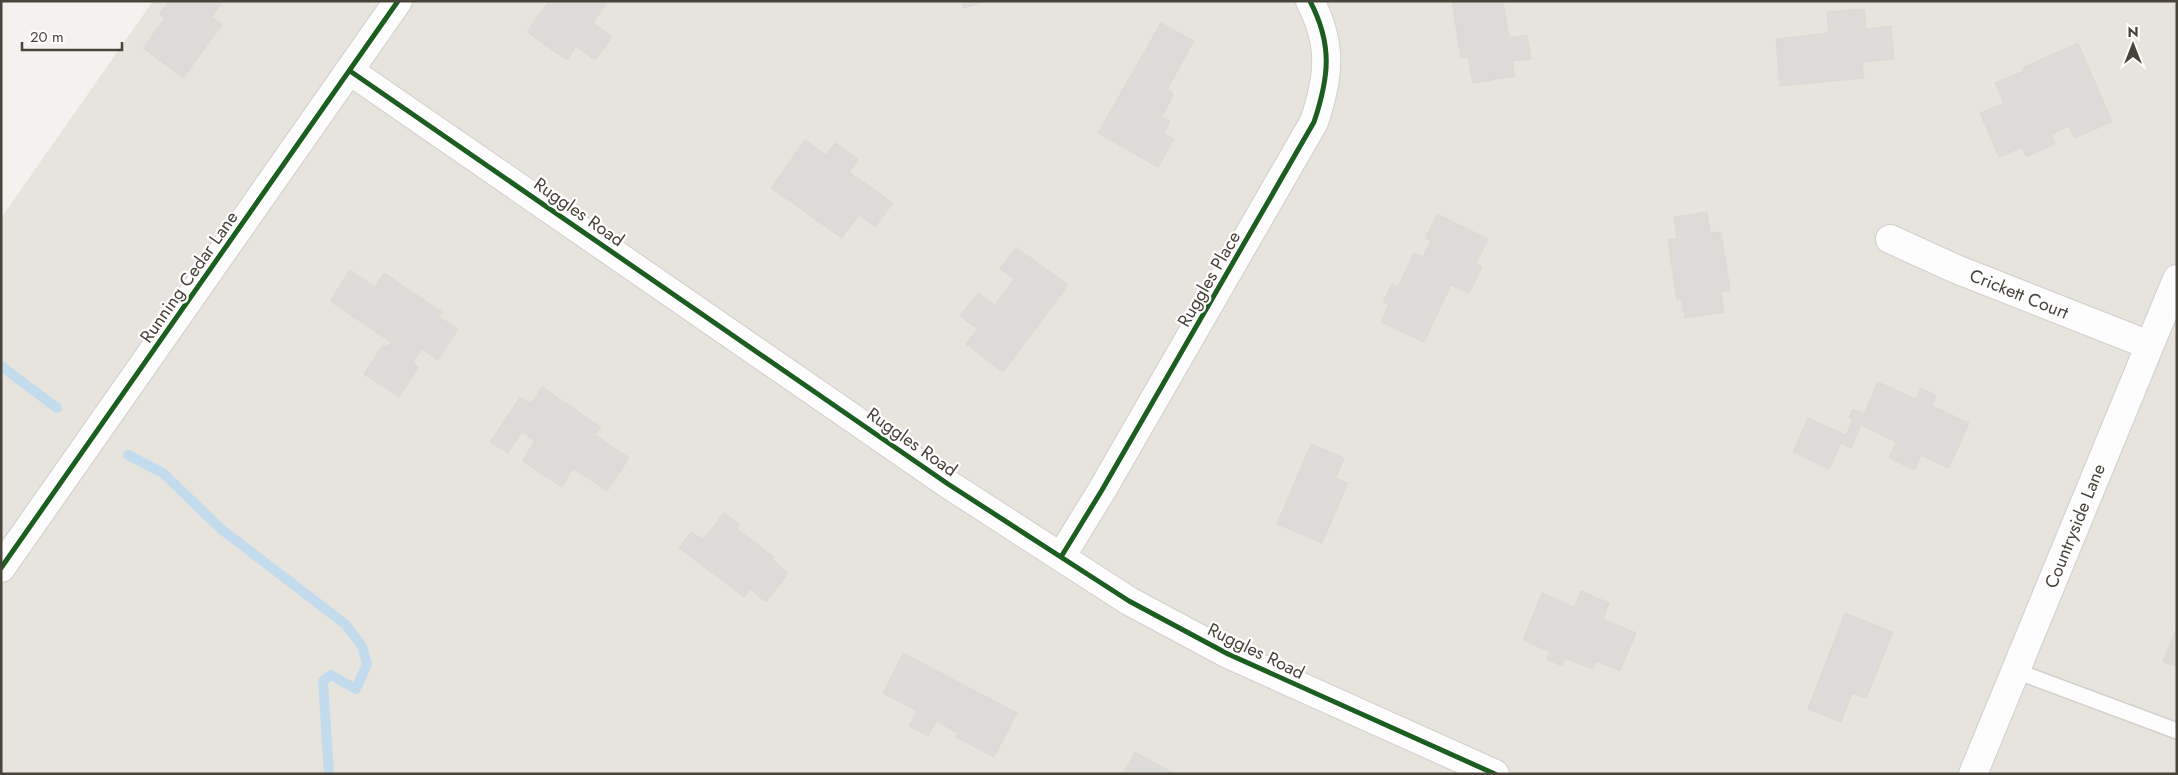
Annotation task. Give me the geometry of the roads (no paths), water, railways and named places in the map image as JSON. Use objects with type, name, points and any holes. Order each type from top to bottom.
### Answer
[{"type":"street","name":"Running Cedar Lane","points":[[1,568],[398,1]]},
{"type":"street","name":"Ruggles Place","points":[[1061,557],[1127,448],[1314,122],[1325,90],[1328,63],[1325,39],[1319,18],[1310,1]]},
{"type":"street","name":"Ruggles Road","points":[[350,71],[948,484],[1129,601],[1228,654],[1495,774]]},
{"type":"street","name":"Crickett Court","points":[[1890,239],[1956,269],[2149,346]]},
{"type":"street","name":"Countryside Lane","points":[[1973,774],[2177,279]]},
{"type":"lane","points":[[2016,670],[2177,732]]},
{"type":"waterway","points":[[1,366],[57,408]]},
{"type":"waterway","points":[[128,455],[163,473],[221,529],[345,624],[362,646],[367,664],[356,689],[331,675],[323,681],[329,774]]}]
